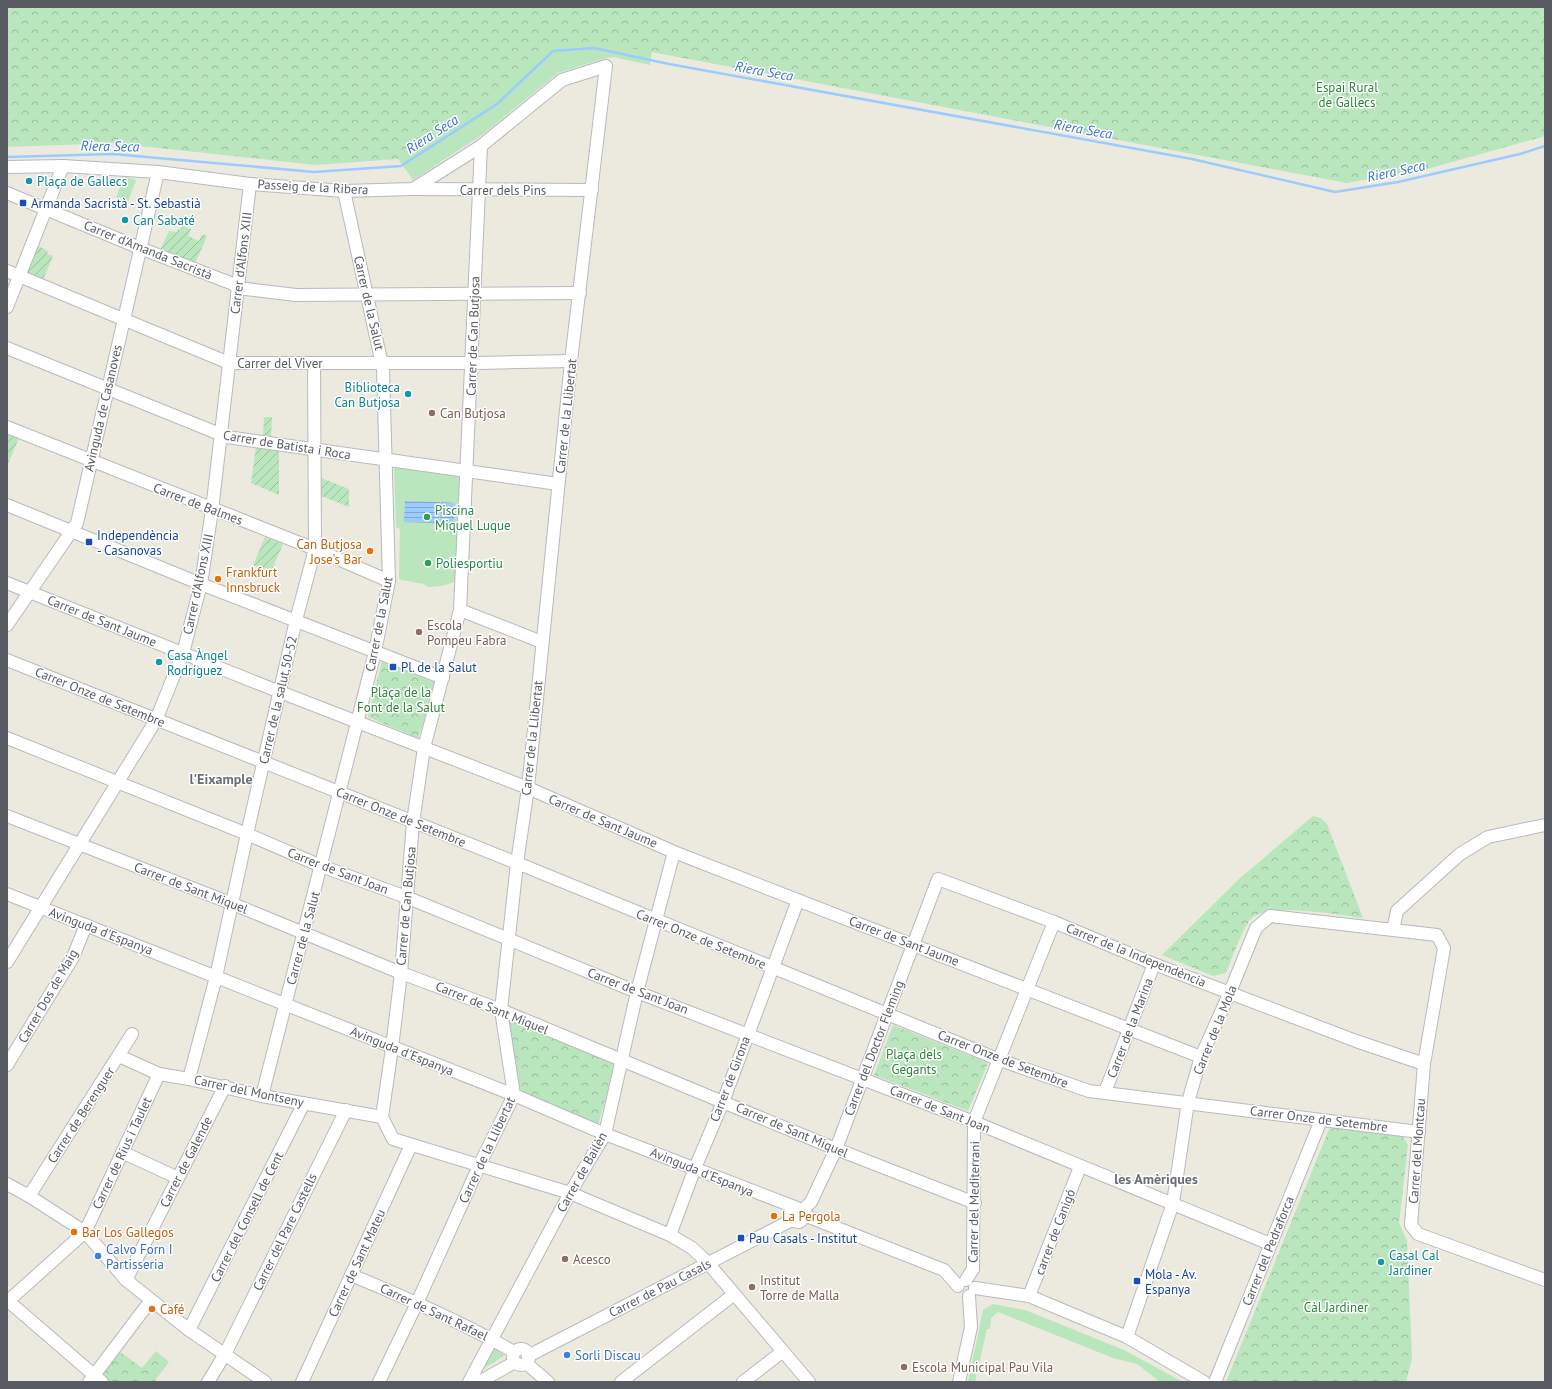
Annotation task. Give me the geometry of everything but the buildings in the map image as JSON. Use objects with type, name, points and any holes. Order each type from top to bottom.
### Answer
[{"type":"street","name":"Carrer de la Llibertat","points":[[379,1382],[418,1303],[479,1166],[514,1095],[501,1010],[517,863],[528,788],[558,484],[606,66],[562,80],[481,146]]},
{"type":"street","points":[[413,189],[481,146]]},
{"type":"street","name":"Carrer de Can Butjosa","points":[[382,1116],[401,973],[413,822],[424,748],[460,610],[481,146]]},
{"type":"street","points":[[7,307],[62,166]]},
{"type":"street","name":"Passeig de la Ribera","points":[[7,167],[62,166],[158,172],[250,184],[344,191],[413,189]]},
{"type":"street","name":"Avinguda de Casanoves","points":[[7,625],[73,532],[77,523],[158,172]]},
{"type":"street","name":"Carrer d'Alfons XIII","points":[[7,962],[116,782],[156,720],[183,653],[201,584],[212,510],[250,184]]},
{"type":"street","name":"Carrer dels Pins","points":[[413,189],[592,190]]},
{"type":"street","name":"Carrer de la Salut","points":[[262,1096],[285,1004],[305,934],[338,792],[376,652],[389,581],[382,363],[344,191]]},
{"type":"street","name":"Carrer d'Amanda Sacristà","points":[[7,193],[140,248],[233,284],[238,288],[296,295],[580,293]]},
{"type":"street","name":"Carrer del Viver","points":[[7,271],[229,363],[472,363],[572,361]]},
{"type":"street","name":"Carrer de Batista i Roca","points":[[7,348],[221,436],[558,484]]},
{"type":"street","name":"Carrer de la salut,50-52","points":[[189,1079],[216,977],[296,620],[315,549],[314,363]]},
{"type":"street","name":"Carrer de Balmes","points":[[7,427],[212,510],[315,549],[389,581]]},
{"type":"street","points":[[7,505],[201,584],[443,678]]},
{"type":"street","name":"Carrer de Sant Jaume","points":[[7,582],[280,692],[528,788],[674,852],[1028,990],[1130,1028],[1201,1057]]},
{"type":"street","points":[[460,610],[542,642]]},
{"type":"street","name":"Carrer Onze de Setembre","points":[[7,660],[517,863],[656,921],[1000,1060],[1089,1091],[1188,1102],[1419,1132]]},
{"type":"street","name":"Carrer de Sant Joan","points":[[7,738],[247,834],[321,866],[406,897],[637,992],[862,1077],[1080,1167],[1174,1203],[1270,1244]]},
{"type":"street","name":"Carrer de Sant Miquel","points":[[7,816],[233,904],[401,973],[501,1010],[622,1062],[723,1102],[836,1150],[975,1203]]},
{"type":"street","points":[[1393,930],[1397,911],[1460,854],[1488,837],[1545,825]]},
{"type":"street","name":"Carrer de Bailèn","points":[[469,1382],[570,1193],[605,1134],[637,992],[674,852]]},
{"type":"street","name":"Carrer de la Independència","points":[[938,880],[1054,922],[1154,964],[1356,1041],[1424,1064]]},
{"type":"street","name":"Carrer del Doctor Fleming","points":[[798,1214],[811,1202],[836,1150],[862,1077],[938,880]]},
{"type":"street","name":"Avinguda d'Espanya","points":[[7,894],[392,1048],[514,1095],[605,1134],[695,1168],[798,1214],[944,1270],[962,1283],[961,1294],[972,1292]]},
{"type":"street","name":"Carrer de Girona","points":[[670,1236],[695,1168],[723,1102],[798,900]]},
{"type":"street","name":"Carrer de la Mola","points":[[1127,1337],[1174,1203],[1188,1102],[1201,1057],[1256,928],[1270,916],[1437,935]]},
{"type":"street","name":"Carrer del Mediterrani","points":[[962,1283],[974,1268],[974,1122],[1054,922]]},
{"type":"street","name":"Carrer Dos de Maig","points":[[7,1066],[74,957],[86,925]]},
{"type":"street","name":"Carrer del Montcau","points":[[1437,935],[1444,948],[1424,1064],[1411,1225],[1418,1234],[1545,1280]]},
{"type":"street","name":"Carrer de la Marina","points":[[1105,1092],[1154,964]]},
{"type":"street","name":"Carrer de Berenguer","points":[[29,1196],[132,1034]]},
{"type":"street","name":"Carrer del Montseny","points":[[119,1056],[159,1074],[225,1086],[262,1096],[382,1116]]},
{"type":"street","name":"Carrer de Rius i Taulet","points":[[85,1232],[159,1074]]},
{"type":"street","name":"Carrer de Galende","points":[[126,1280],[225,1086]]},
{"type":"street","name":"Carrer del Consell de Cent","points":[[189,1330],[304,1103]]},
{"type":"street","name":"Carrer del Pare Castells","points":[[208,1382],[225,1354],[346,1110]]},
{"type":"street","points":[[382,1116],[393,1139],[570,1193],[670,1236],[692,1248],[708,1263],[733,1295],[809,1382]]},
{"type":"street","name":"Carrer del Pedraforca","points":[[1215,1382],[1321,1120]]},
{"type":"street","name":"Carrer de Sant Mateu","points":[[302,1382],[411,1145]]},
{"type":"street","points":[[122,1152],[178,1178]]},
{"type":"street","name":"carrer de Canigó","points":[[1029,1296],[1080,1167]]},
{"type":"street","points":[[7,1198],[12,1187],[29,1196],[85,1232],[126,1280],[189,1330],[262,1381]]},
{"type":"street","name":"Carrer de Pau Casals","points":[[479,1382],[521,1358],[708,1263],[798,1214]]},
{"type":"street","points":[[85,1232],[7,1301],[95,1380],[151,1300]]},
{"type":"street","name":"Carrer de Sant Rafael","points":[[352,1275],[418,1303],[491,1339],[521,1358],[548,1382]]},
{"type":"street","points":[[959,1382],[971,1327],[972,1292],[1029,1296],[1127,1337],[1204,1382]]},
{"type":"street","points":[[621,1382],[733,1295]]},
{"type":"street","points":[[743,1382],[782,1352]]},
{"type":"green space","name":"Espai Rural de Gallecs","points":[[7,7],[1545,7],[1545,136],[1431,168],[1347,183],[593,41],[548,45],[494,96],[398,159],[315,165],[113,143],[7,147]]},
{"type":"green space","points":[[552,26],[653,44],[650,65],[613,57],[558,73],[482,135],[413,180],[398,159],[494,96]]},
{"type":"green space","points":[[124,176],[136,180],[128,202],[116,198]]},
{"type":"green space","points":[[182,226],[191,229],[188,236],[199,241],[202,234],[207,236],[195,264],[160,250],[169,231],[177,232],[178,229],[181,230]]},
{"type":"green space","points":[[37,245],[48,251],[47,254],[53,256],[43,280],[28,274],[26,271]]},
{"type":"green space","points":[[264,417],[272,417],[271,437],[263,437]]},
{"type":"green space","points":[[7,433],[19,438],[7,466]]},
{"type":"green space","points":[[256,447],[279,451],[279,495],[251,483]]},
{"type":"green space","name":"Piscina Miquel Luque","points":[[397,467],[456,476],[460,479],[457,581],[442,586],[428,587],[424,584],[401,580],[399,578],[400,529],[396,527],[394,469]]},
{"type":"green space","points":[[319,477],[349,489],[349,507],[319,495]]},
{"type":"green space","points":[[265,537],[283,544],[271,572],[253,565]]},
{"type":"green space","name":"Plaça de la Font de la Salut","points":[[382,661],[436,683],[418,738],[368,717]]},
{"type":"green space","points":[[1313,816],[1321,818],[1327,824],[1363,918],[1321,912],[1286,910],[1258,914],[1250,920],[1247,925],[1240,938],[1226,973],[1213,976],[1162,955],[1239,879]]},
{"type":"green space","points":[[507,1019],[615,1063],[598,1126],[517,1092]]},
{"type":"green space","name":"Plaça dels Gegants","points":[[893,1025],[988,1063],[968,1111],[874,1075]]},
{"type":"green space","name":"Càl Jardiner","points":[[1330,1127],[1398,1135],[1404,1138],[1408,1145],[1399,1223],[1407,1241],[1412,1358],[1406,1382],[1226,1382]]},
{"type":"green space","points":[[993,1304],[1025,1310],[1124,1350],[1183,1382],[1160,1382],[1137,1364],[1113,1358],[998,1312],[991,1318],[990,1329],[987,1329],[975,1382],[968,1382],[983,1310]]},
{"type":"green space","points":[[493,1347],[504,1356],[483,1369]]},
{"type":"green space","points":[[115,1348],[142,1368],[156,1351],[169,1362],[154,1382],[102,1382],[94,1375]]},
{"type":"water","points":[[405,501],[440,502],[439,523],[404,522]]},
{"type":"water","points":[[441,502],[455,503],[454,524],[440,523]]},
{"type":"waterway","name":"Riera Seca","points":[[7,157],[113,154],[314,172],[401,166],[497,104],[553,51],[594,48],[669,64],[1192,159],[1335,192],[1398,182],[1520,154],[1545,146]]},
{"type":"place","name":"Plaça de Gallecs","points":[[29,181]]},
{"type":"place","name":"Armanda Sacristà - St. Sebastià","points":[[23,203]]},
{"type":"place","name":"Can Sabaté","points":[[125,220]]},
{"type":"place","name":"Biblioteca Can Butjosa","points":[[408,394]]},
{"type":"place","name":"Can Butjosa","points":[[432,413]]},
{"type":"place","name":"Piscina Miquel Luque","points":[[427,517]]},
{"type":"place","name":"Independència - Casanovas","points":[[89,542]]},
{"type":"place","name":"Can Butjosa Jose's Bar","points":[[370,551]]},
{"type":"place","name":"Poliesportiu","points":[[428,563]]},
{"type":"place","name":"Frankfurt Innsbruck","points":[[218,579]]},
{"type":"place","name":"Escola Pompeu Fabra","points":[[419,632]]},
{"type":"place","name":"Casa Àngel Rodríguez","points":[[159,662]]},
{"type":"place","name":"Pl. de la Salut","points":[[393,667]]},
{"type":"place","name":"La Pergola","points":[[774,1216]]},
{"type":"place","name":"Bar Los Gallegos","points":[[74,1232]]},
{"type":"place","name":"Pau Casals - Institut","points":[[741,1238]]},
{"type":"place","name":"Calvo Forn I Partisseria","points":[[98,1256]]},
{"type":"place","name":"Acesco","points":[[565,1259]]},
{"type":"place","name":"Casal Cal Jardiner","points":[[1381,1262]]},
{"type":"place","name":"Mola - Av. Espanya","points":[[1137,1281]]},
{"type":"place","name":"Institut Torre de Malla","points":[[752,1287]]},
{"type":"place","name":"Café","points":[[152,1309]]},
{"type":"place","name":"Sorli Discau","points":[[567,1355]]},
{"type":"place","name":"Escola Municipal Pau Vila","points":[[904,1367]]},
{"type":"district","name":"l'Eixample","points":[[221,779]]},
{"type":"district","name":"les Amèriques","points":[[1156,1179]]}]
